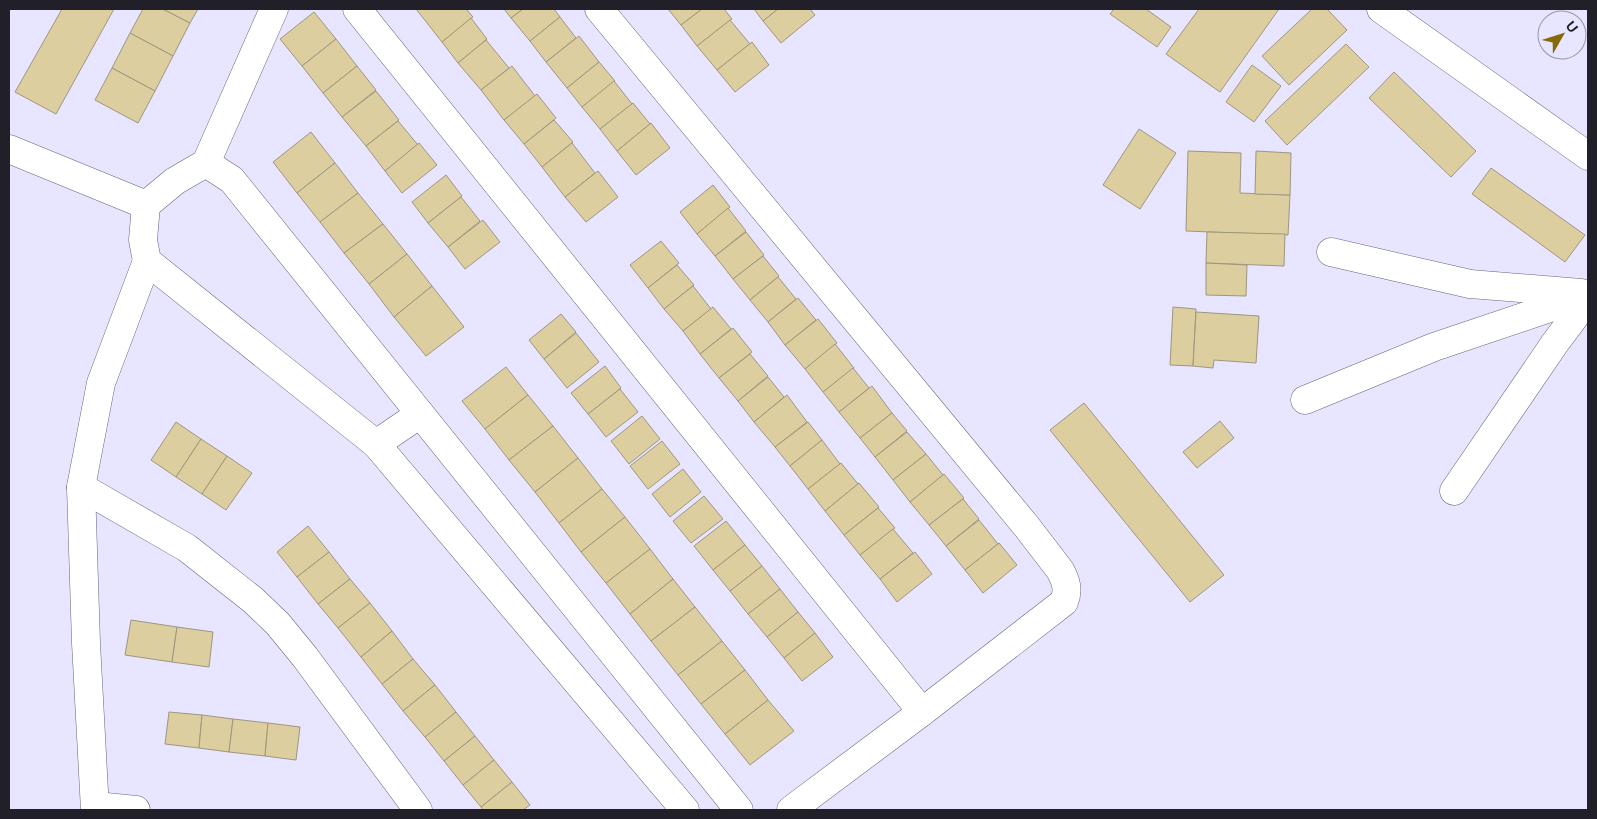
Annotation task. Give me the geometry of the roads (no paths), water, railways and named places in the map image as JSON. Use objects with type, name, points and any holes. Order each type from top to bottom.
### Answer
[{"type":"street","points":[[136,810],[96,808],[90,722],[81,487],[101,383],[147,261],[143,240],[146,205],[175,180],[206,163],[274,9]]},
{"type":"street","points":[[356,9],[922,712]]},
{"type":"street","points":[[599,9],[1028,527],[1064,577],[1067,594],[1064,602],[791,810]]},
{"type":"street","points":[[1381,9],[1588,156]]},
{"type":"street","points":[[9,149],[146,205]]},
{"type":"street","points":[[206,163],[232,180],[739,810]]},
{"type":"street","points":[[1331,252],[1470,284],[1588,296]]},
{"type":"street","points":[[147,261],[376,444],[685,810]]},
{"type":"street","points":[[1305,400],[1434,347],[1588,296]]},
{"type":"street","points":[[1454,491],[1588,296]]},
{"type":"street","points":[[376,444],[420,414]]},
{"type":"street","points":[[81,487],[187,548],[253,600],[278,624],[305,657],[418,810]]}]
